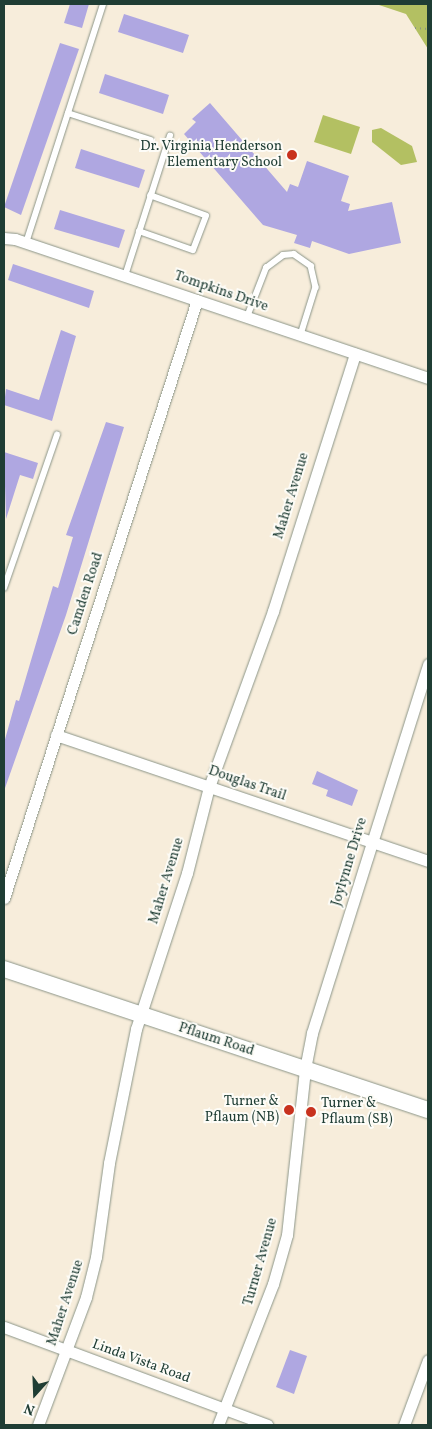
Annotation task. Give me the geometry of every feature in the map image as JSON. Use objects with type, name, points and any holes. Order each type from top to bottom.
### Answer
[{"type":"street","name":"Tompkins Drive","points":[[4,238],[26,243],[428,378]]},
{"type":"street","name":"Camden Road","points":[[4,898],[197,300]]},
{"type":"street","name":"Maher Avenue","points":[[38,1425],[66,1350],[96,1257],[109,1163],[140,1015],[187,873],[209,787],[273,611],[355,354]]},
{"type":"street","name":"Joylynne Drive","points":[[304,1069],[312,1033],[428,664]]},
{"type":"street","name":"Douglas Trail","points":[[56,734],[372,841],[428,862]]},
{"type":"street","name":"Pflaum Road","points":[[4,969],[428,1110]]},
{"type":"street","name":"Turner Avenue","points":[[218,1425],[273,1284],[287,1235],[304,1069]]},
{"type":"street","name":"Linda Vista Road","points":[[4,1327],[267,1425]]},
{"type":"street","points":[[404,1425],[428,1360]]},
{"type":"lane","points":[[26,243],[103,4]]},
{"type":"lane","points":[[68,113],[150,140]]},
{"type":"lane","points":[[125,276],[170,136]]},
{"type":"lane","points":[[139,231],[194,250],[206,216],[150,196]]},
{"type":"lane","points":[[247,318],[266,268],[282,255],[294,254],[311,266],[316,287],[301,335]]},
{"type":"lane","points":[[4,588],[57,435]]},
{"type":"path","points":[[415,28],[428,29]]},
{"type":"green space","points":[[376,4],[428,4],[428,49],[406,14]]},
{"type":"green space","points":[[323,115],[360,127],[351,154],[314,142]]},
{"type":"green space","points":[[381,128],[412,146],[417,162],[401,165],[372,142],[372,130]]},
{"type":"building","points":[[70,4],[89,4],[82,28],[64,23]]},
{"type":"building","points":[[124,14],[189,35],[183,53],[118,32]]},
{"type":"building","points":[[60,43],[79,49],[21,215],[4,207]]},
{"type":"building","points":[[105,74],[169,95],[163,114],[99,93]]},
{"type":"building","name":"Dr. Virginia Henderson Elementary School","points":[[210,103],[287,192],[290,184],[298,187],[307,161],[349,176],[341,201],[350,204],[348,211],[392,202],[401,243],[349,254],[312,241],[310,248],[294,243],[297,235],[263,225],[184,134],[196,122],[192,119]]},
{"type":"building","points":[[81,149],[145,170],[139,188],[75,168]]},
{"type":"building","points":[[60,210],[125,230],[119,248],[54,229]]},
{"type":"building","points":[[13,264],[94,291],[89,308],[8,280]]},
{"type":"building","points":[[61,330],[76,336],[52,421],[4,405],[6,389],[39,400]]},
{"type":"building","points":[[106,422],[124,427],[66,615],[4,791],[4,743],[16,700],[19,701],[53,586],[58,588],[73,537],[66,535]]},
{"type":"building","points":[[4,452],[38,463],[33,479],[20,475],[6,519]]},
{"type":"building","points":[[317,771],[358,790],[352,806],[326,796],[328,790],[312,784]]},
{"type":"building","points":[[290,1350],[307,1356],[294,1394],[276,1387]]},
{"type":"place","name":"Dr. Virginia Henderson Elementary School","points":[[292,155]]},
{"type":"place","name":"Turner & Pflaum (NB)","points":[[289,1110]]},
{"type":"place","name":"Turner & Pflaum (SB)","points":[[311,1112]]}]
